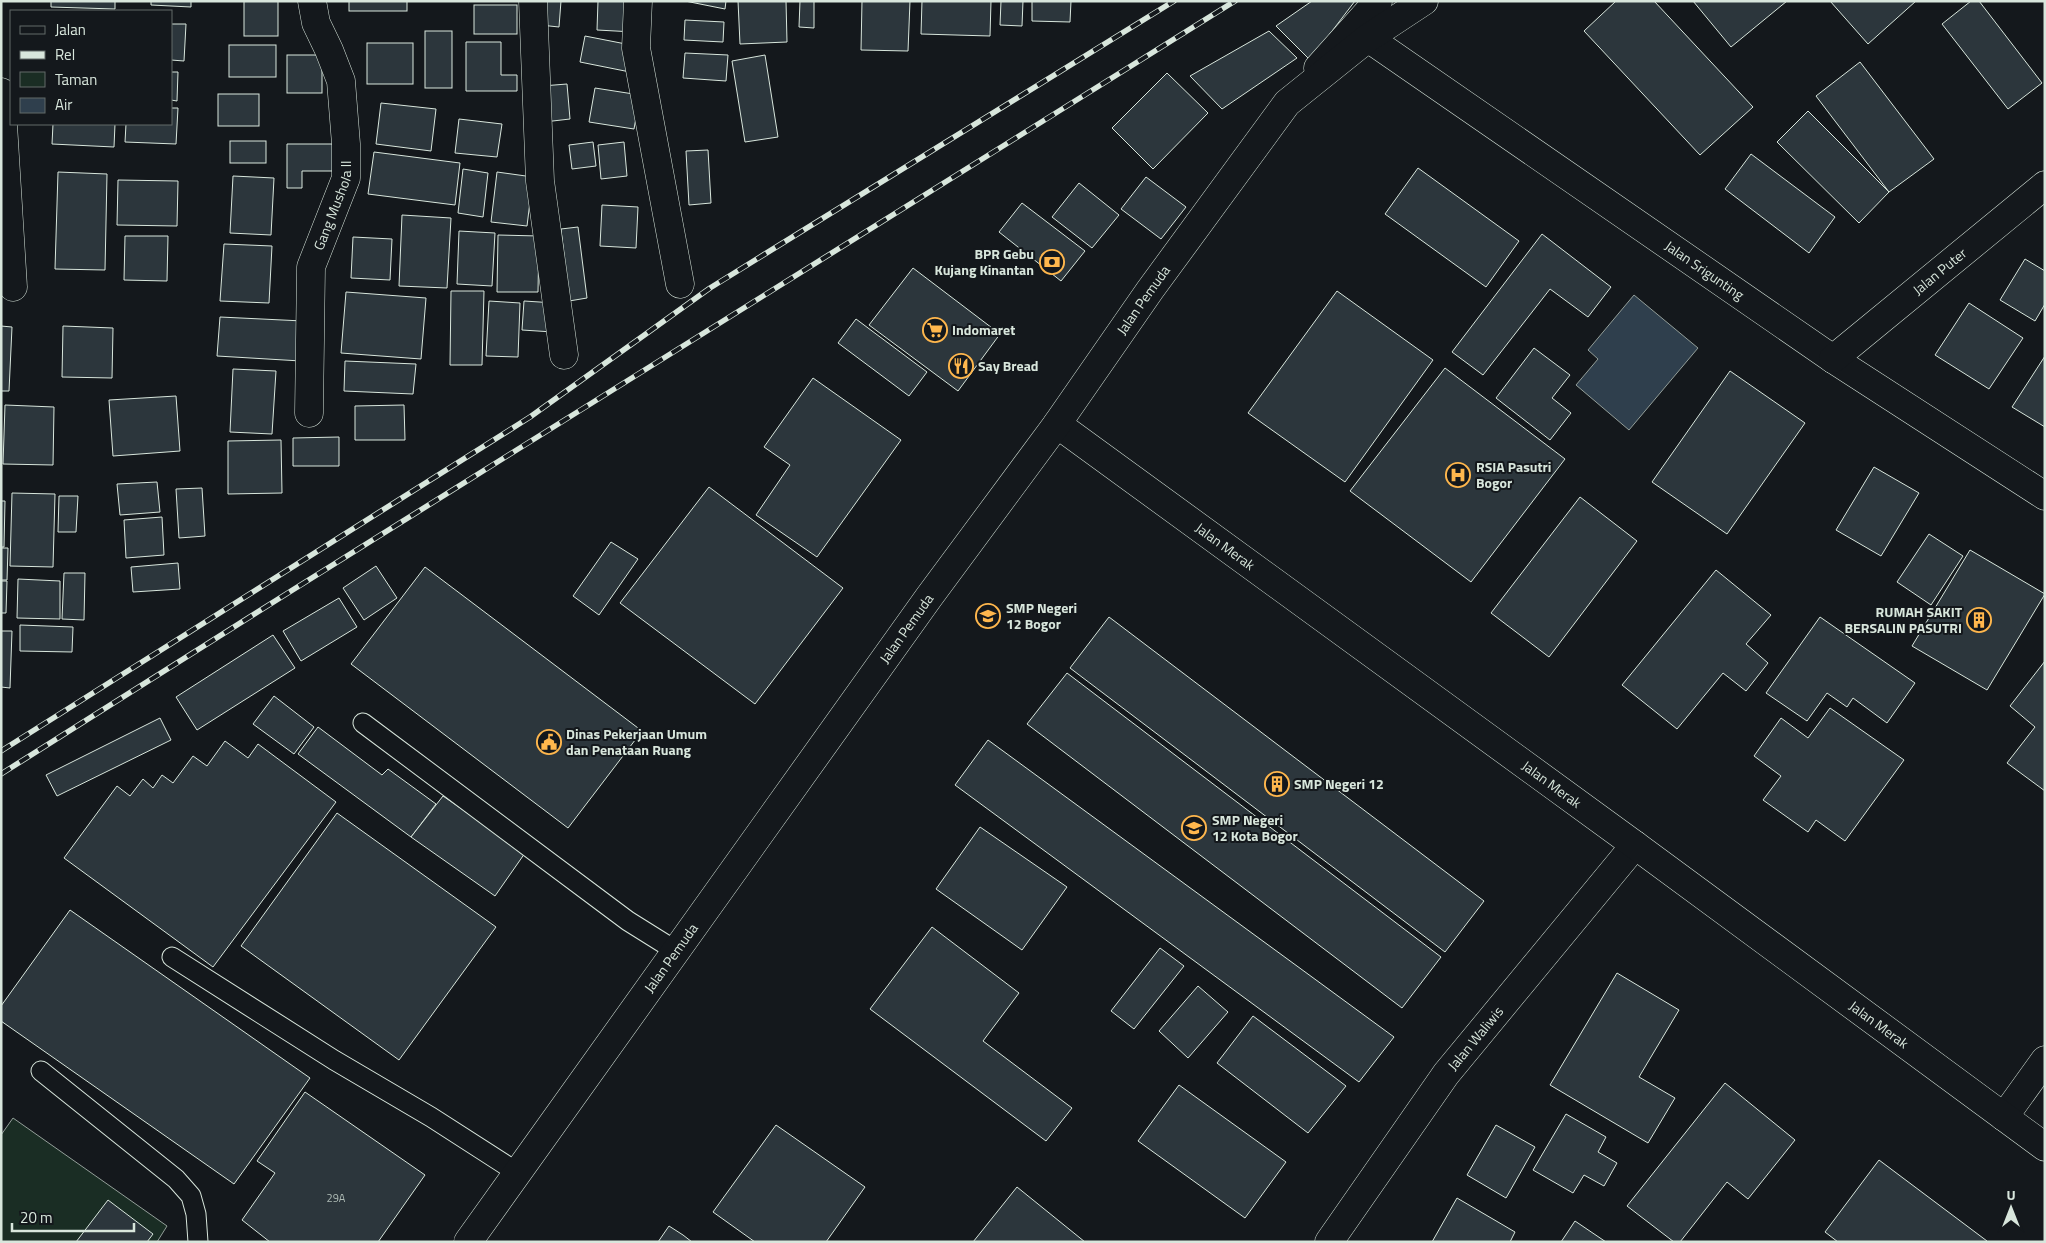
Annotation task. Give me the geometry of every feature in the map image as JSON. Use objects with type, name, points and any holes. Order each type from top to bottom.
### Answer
[{"type":"street","name":"Gang Mushola II","points":[[309,413],[312,267],[346,178],[346,144],[341,81],[316,23],[312,1]]},
{"type":"street","points":[[533,1],[540,181],[564,354]]},
{"type":"street","points":[[638,1],[636,48],[680,284]]},
{"type":"street","points":[[1287,103],[1378,1]]},
{"type":"street","name":"Jalan Pemuda","points":[[468,1242],[929,597],[1057,424],[1150,290],[1287,103],[1368,38],[1424,1]]},
{"type":"street","name":"Jalan Srigunting","points":[[1368,38],[1833,359],[2045,496]]},
{"type":"street","points":[[1,92],[13,287]]},
{"type":"street","name":"Jalan Puter","points":[[1833,359],[2045,185]]},
{"type":"street","name":"Jalan Merak","points":[[1057,424],[1635,845],[2045,1147]]},
{"type":"street","name":"Jalan Waliwis","points":[[1329,1242],[1446,1074],[1635,845]]},
{"type":"street","points":[[2004,1117],[2045,1060]]},
{"type":"lane","points":[[363,723],[628,921],[676,951]]},
{"type":"lane","points":[[172,957],[334,1060],[431,1117],[518,1172]]},
{"type":"lane","points":[[41,1071],[176,1179],[191,1196],[196,1214],[198,1242]]},
{"type":"green space","points":[[13,1118],[167,1226],[157,1242],[1,1242],[1,1135]]},
{"type":"water","points":[[1634,295],[1698,348],[1629,430],[1576,385],[1598,359],[1588,350]]},
{"type":"building","points":[[51,1],[115,1],[115,9],[51,7]]},
{"type":"building","points":[[151,1],[191,1],[191,7],[151,5]]},
{"type":"building","points":[[244,1],[278,1],[278,36],[244,36]]},
{"type":"building","points":[[349,1],[407,1],[407,11],[349,11]]},
{"type":"building","points":[[542,1],[561,1],[559,27],[540,25]]},
{"type":"building","points":[[598,1],[636,1],[634,32],[597,30]]},
{"type":"building","points":[[685,1],[726,1],[725,9]]},
{"type":"building","points":[[738,1],[786,1],[787,42],[740,44]]},
{"type":"building","points":[[800,1],[814,1],[814,28],[799,27]]},
{"type":"building","points":[[862,1],[910,1],[908,51],[861,50]]},
{"type":"building","points":[[922,1],[991,1],[990,36],[921,34]]},
{"type":"building","points":[[1001,1],[1023,1],[1022,26],[1000,25]]},
{"type":"building","points":[[1032,1],[1071,1],[1070,22],[1032,21]]},
{"type":"building","points":[[1312,1],[1355,1],[1310,60],[1276,26]]},
{"type":"building","points":[[1616,1],[1654,1],[1753,107],[1700,155],[1584,31]]},
{"type":"building","points":[[1693,1],[1787,1],[1731,47]]},
{"type":"building","points":[[1830,1],[1916,1],[1868,44]]},
{"type":"building","points":[[1971,1],[1979,1],[2042,83],[2008,109],[1942,24]]},
{"type":"building","points":[[474,5],[517,5],[517,34],[474,34]]},
{"type":"building","points":[[685,20],[724,22],[723,42],[684,40]]},
{"type":"building","points":[[172,24],[186,24],[184,61],[172,60]]},
{"type":"building","points":[[425,31],[452,31],[452,88],[425,88]]},
{"type":"building","points":[[1269,31],[1297,58],[1222,109],[1190,76]]},
{"type":"building","points":[[585,36],[636,46],[630,72],[580,62]]},
{"type":"building","points":[[466,42],[501,42],[501,75],[517,75],[517,91],[466,91]]},
{"type":"building","points":[[367,43],[413,43],[413,84],[367,84]]},
{"type":"building","points":[[229,45],[276,45],[276,77],[229,77]]},
{"type":"building","points":[[685,53],[728,55],[726,81],[683,78]]},
{"type":"building","points":[[287,55],[322,55],[322,93],[287,93]]},
{"type":"building","points":[[765,55],[778,137],[745,142],[732,61]]},
{"type":"building","points":[[1860,62],[1934,159],[1889,192],[1816,96]]},
{"type":"building","points":[[172,72],[178,72],[177,101],[172,100]]},
{"type":"building","points":[[1167,73],[1208,113],[1153,169],[1112,128]]},
{"type":"building","points":[[567,84],[570,119],[544,122],[542,86]]},
{"type":"building","points":[[595,88],[640,95],[634,129],[589,122]]},
{"type":"building","points":[[218,94],[259,94],[259,126],[218,126]]},
{"type":"building","points":[[381,103],[436,109],[431,151],[376,144]]},
{"type":"building","points":[[172,108],[178,108],[176,144],[125,142],[126,125],[172,125]]},
{"type":"building","points":[[1808,111],[1889,192],[1859,223],[1777,142]]},
{"type":"building","points":[[459,119],[502,124],[497,157],[455,153]]},
{"type":"building","points":[[53,125],[115,125],[114,147],[52,144]]},
{"type":"building","points":[[230,141],[266,141],[266,163],[230,163]]},
{"type":"building","points":[[593,142],[596,166],[572,169],[569,145]]},
{"type":"building","points":[[624,142],[627,176],[601,179],[598,145]]},
{"type":"building","points":[[287,144],[339,144],[339,171],[302,171],[302,188],[287,188]]},
{"type":"building","points":[[708,150],[711,203],[689,205],[686,151]]},
{"type":"building","points":[[374,152],[460,163],[455,205],[368,194]]},
{"type":"building","points":[[1751,154],[1835,217],[1809,253],[1725,189]]},
{"type":"building","points":[[1418,168],[1519,241],[1486,287],[1385,214]]},
{"type":"building","points":[[463,169],[488,173],[483,217],[458,213]]},
{"type":"building","points":[[58,172],[107,174],[105,270],[55,269]]},
{"type":"building","points":[[497,172],[533,177],[527,226],[491,222]]},
{"type":"building","points":[[233,176],[274,178],[271,235],[230,233]]},
{"type":"building","points":[[1146,177],[1186,207],[1161,239],[1121,209]]},
{"type":"building","points":[[118,180],[178,181],[177,226],[117,225]]},
{"type":"building","points":[[1079,183],[1119,215],[1092,248],[1052,217]]},
{"type":"building","points":[[1022,203],[1085,251],[1061,281],[999,232]]},
{"type":"building","points":[[602,205],[638,207],[636,248],[600,246]]},
{"type":"building","points":[[402,215],[451,218],[447,288],[399,286]]},
{"type":"building","points":[[578,227],[587,298],[569,301],[561,229]]},
{"type":"building","points":[[459,231],[495,233],[492,286],[457,284]]},
{"type":"building","points":[[1542,234],[1611,287],[1588,317],[1550,289],[1483,375],[1452,352]]},
{"type":"building","points":[[498,235],[539,236],[538,292],[497,292]]},
{"type":"building","points":[[125,236],[168,236],[167,281],[124,280]]},
{"type":"building","points":[[353,237],[392,239],[390,280],[351,278]]},
{"type":"building","points":[[224,244],[272,246],[269,303],[220,301]]},
{"type":"building","points":[[2025,259],[2045,271],[2045,304],[2035,321],[2000,300]]},
{"type":"building","name":"Indomaret","points":[[913,268],[1000,334],[958,391],[869,325]]},
{"type":"building","points":[[451,291],[484,291],[482,365],[450,365]]},
{"type":"building","points":[[1337,291],[1433,360],[1345,482],[1248,413]]},
{"type":"building","points":[[346,292],[426,298],[421,359],[341,353]]},
{"type":"building","points":[[489,301],[520,303],[518,357],[486,356]]},
{"type":"building","points":[[524,301],[555,303],[553,332],[522,330]]},
{"type":"building","points":[[1969,303],[2023,338],[1989,389],[1935,355]]},
{"type":"building","points":[[220,317],[303,321],[301,361],[217,356]]},
{"type":"building","points":[[856,319],[927,372],[909,396],[838,343]]},
{"type":"building","points":[[1,326],[12,327],[9,391],[1,391]]},
{"type":"building","points":[[63,326],[113,328],[112,378],[62,377]]},
{"type":"building","points":[[1534,348],[1570,375],[1552,398],[1571,413],[1550,440],[1496,398]]},
{"type":"building","points":[[2045,356],[2045,427],[2012,407]]},
{"type":"building","points":[[345,361],[416,364],[413,394],[344,391]]},
{"type":"building","name":"RSIA Pasutri Bogor","points":[[1445,368],[1565,459],[1471,582],[1350,491]]},
{"type":"building","points":[[233,369],[276,371],[272,434],[230,432]]},
{"type":"building","points":[[1730,371],[1805,423],[1727,534],[1652,482]]},
{"type":"building","points":[[813,378],[901,440],[817,557],[756,515],[790,465],[764,447]]},
{"type":"building","points":[[176,396],[180,451],[113,456],[109,400]]},
{"type":"building","points":[[5,405],[54,407],[53,465],[3,464]]},
{"type":"building","points":[[404,405],[405,440],[355,440],[355,406]]},
{"type":"building","points":[[339,437],[339,466],[293,466],[293,438]]},
{"type":"building","points":[[281,440],[282,493],[228,494],[228,441]]},
{"type":"building","points":[[1874,467],[1919,493],[1881,556],[1836,530]]},
{"type":"building","points":[[157,482],[160,512],[120,515],[117,484]]},
{"type":"building","points":[[709,487],[843,588],[755,704],[620,603]]},
{"type":"building","points":[[202,488],[205,536],[179,538],[176,489]]},
{"type":"building","points":[[12,493],[55,494],[53,567],[10,566]]},
{"type":"building","points":[[59,496],[78,496],[76,532],[58,532]]},
{"type":"building","points":[[1580,497],[1637,541],[1549,657],[1491,613]]},
{"type":"building","points":[[1,501],[5,501],[4,547],[1,547]]},
{"type":"building","points":[[162,517],[164,555],[126,558],[124,520]]},
{"type":"building","points":[[1929,534],[1963,556],[1931,605],[1897,582]]},
{"type":"building","points":[[611,542],[638,559],[599,615],[573,596]]},
{"type":"building","points":[[1,548],[8,548],[7,580],[1,580]]},
{"type":"building","name":"RUMAH SAKIT BERSALIN PASUTRI","points":[[1970,550],[2045,594],[1987,690],[1912,646]]},
{"type":"building","points":[[178,563],[180,589],[133,592],[131,567]]},
{"type":"building","points":[[376,566],[397,598],[364,620],[343,588]]},
{"type":"building","points":[[425,567],[642,731],[568,828],[351,664]]},
{"type":"building","points":[[1716,570],[1771,615],[1746,644],[1768,663],[1746,691],[1723,673],[1677,729],[1622,685]]},
{"type":"building","points":[[64,573],[85,573],[84,620],[62,619]]},
{"type":"building","points":[[18,579],[60,581],[60,619],[17,618]]},
{"type":"building","points":[[1,581],[7,581],[6,613],[1,613]]},
{"type":"building","points":[[339,598],[357,627],[301,661],[283,631]]},
{"type":"building","name":"SMP Negeri 12","points":[[1109,617],[1484,901],[1445,952],[1070,668]]},
{"type":"building","points":[[1820,617],[1915,683],[1887,723],[1853,698],[1847,707],[1827,693],[1807,721],[1766,693]]},
{"type":"building","points":[[20,625],[73,627],[72,652],[20,651]]},
{"type":"building","points":[[1,631],[12,631],[10,688],[1,687]]},
{"type":"building","points":[[273,635],[295,668],[197,730],[176,697]]},
{"type":"building","points":[[2045,661],[2045,791],[2007,763],[2035,727],[2010,706]]},
{"type":"building","points":[[1067,673],[1441,957],[1402,1008],[1027,724]]},
{"type":"building","points":[[274,696],[314,727],[294,754],[253,724]]},
{"type":"building","points":[[1830,708],[1904,760],[1845,841],[1816,820],[1808,832],[1763,800],[1781,776],[1754,756],[1781,718],[1808,738]]},
{"type":"building","points":[[160,718],[171,740],[57,796],[46,775]]},
{"type":"building","points":[[318,727],[382,775],[388,769],[436,804],[411,837],[298,754]]},
{"type":"building","points":[[988,740],[1394,1037],[1359,1082],[955,785]]},
{"type":"building","points":[[225,741],[248,758],[258,744],[336,802],[213,967],[64,858],[117,786],[130,796],[143,779],[153,788],[162,775],[173,783],[193,756],[207,766]]},
{"type":"building","points":[[443,796],[525,853],[495,896],[411,837]]},
{"type":"building","points":[[337,813],[496,927],[399,1060],[241,946]]},
{"type":"building","points":[[980,827],[1067,887],[1022,950],[936,889]]},
{"type":"building","points":[[70,910],[310,1078],[234,1184],[1,1021],[1,1006]]},
{"type":"building","points":[[932,927],[1019,993],[983,1041],[1072,1108],[1046,1141],[870,1009]]},
{"type":"building","points":[[1160,948],[1184,966],[1134,1029],[1111,1011]]},
{"type":"building","points":[[1617,973],[1679,1010],[1639,1077],[1675,1098],[1648,1143],[1550,1085]]},
{"type":"building","points":[[1198,986],[1228,1012],[1188,1058],[1159,1031]]},
{"type":"building","points":[[1253,1016],[1346,1086],[1308,1133],[1217,1063]]},
{"type":"building","points":[[1725,1083],[1795,1140],[1748,1199],[1727,1182],[1680,1242],[1674,1242],[1627,1206]]},
{"type":"building","points":[[1179,1085],[1286,1162],[1245,1218],[1138,1141]]},
{"type":"building","points":[[305,1092],[425,1175],[378,1242],[270,1242],[242,1220],[275,1173],[257,1161]]},
{"type":"building","points":[[1566,1114],[1606,1137],[1598,1152],[1617,1163],[1604,1186],[1584,1175],[1573,1193],[1533,1170]]},
{"type":"building","points":[[776,1125],[865,1187],[826,1242],[755,1242],[713,1212]]},
{"type":"building","points":[[1496,1125],[1535,1147],[1506,1198],[1467,1175]]},
{"type":"building","points":[[1879,1160],[1987,1242],[1838,1242],[1825,1232]]},
{"type":"building","points":[[1017,1187],[1085,1242],[973,1242]]},
{"type":"building","points":[[1457,1198],[1515,1232],[1510,1242],[1432,1242]]},
{"type":"building","points":[[108,1200],[153,1234],[147,1242],[76,1242]]},
{"type":"building","points":[[1575,1221],[1606,1242],[1561,1242]]},
{"type":"building","points":[[669,1226],[683,1235],[692,1242],[658,1242]]},
{"type":"railway","points":[[1,751],[530,417],[710,288],[1174,1]]},
{"type":"railway","points":[[1,774],[1235,1]]},
{"type":"place","name":"BPR Gebu Kujang Kinantan","points":[[1052,262]]},
{"type":"place","name":"Indomaret","points":[[935,330]]},
{"type":"place","name":"Say Bread","points":[[961,366]]},
{"type":"place","name":"RSIA Pasutri Bogor","points":[[1458,475]]},
{"type":"place","name":"SMP Negeri 12 Bogor","points":[[988,616]]},
{"type":"place","name":"RUMAH SAKIT BERSALIN PASUTRI","points":[[1979,620]]},
{"type":"place","name":"Dinas Pekerjaan Umum dan Penataan Ruang","points":[[549,742]]},
{"type":"place","name":"SMP Negeri 12","points":[[1277,784]]},
{"type":"place","name":"SMP Negeri 12 Kota Bogor","points":[[1194,828]]}]
